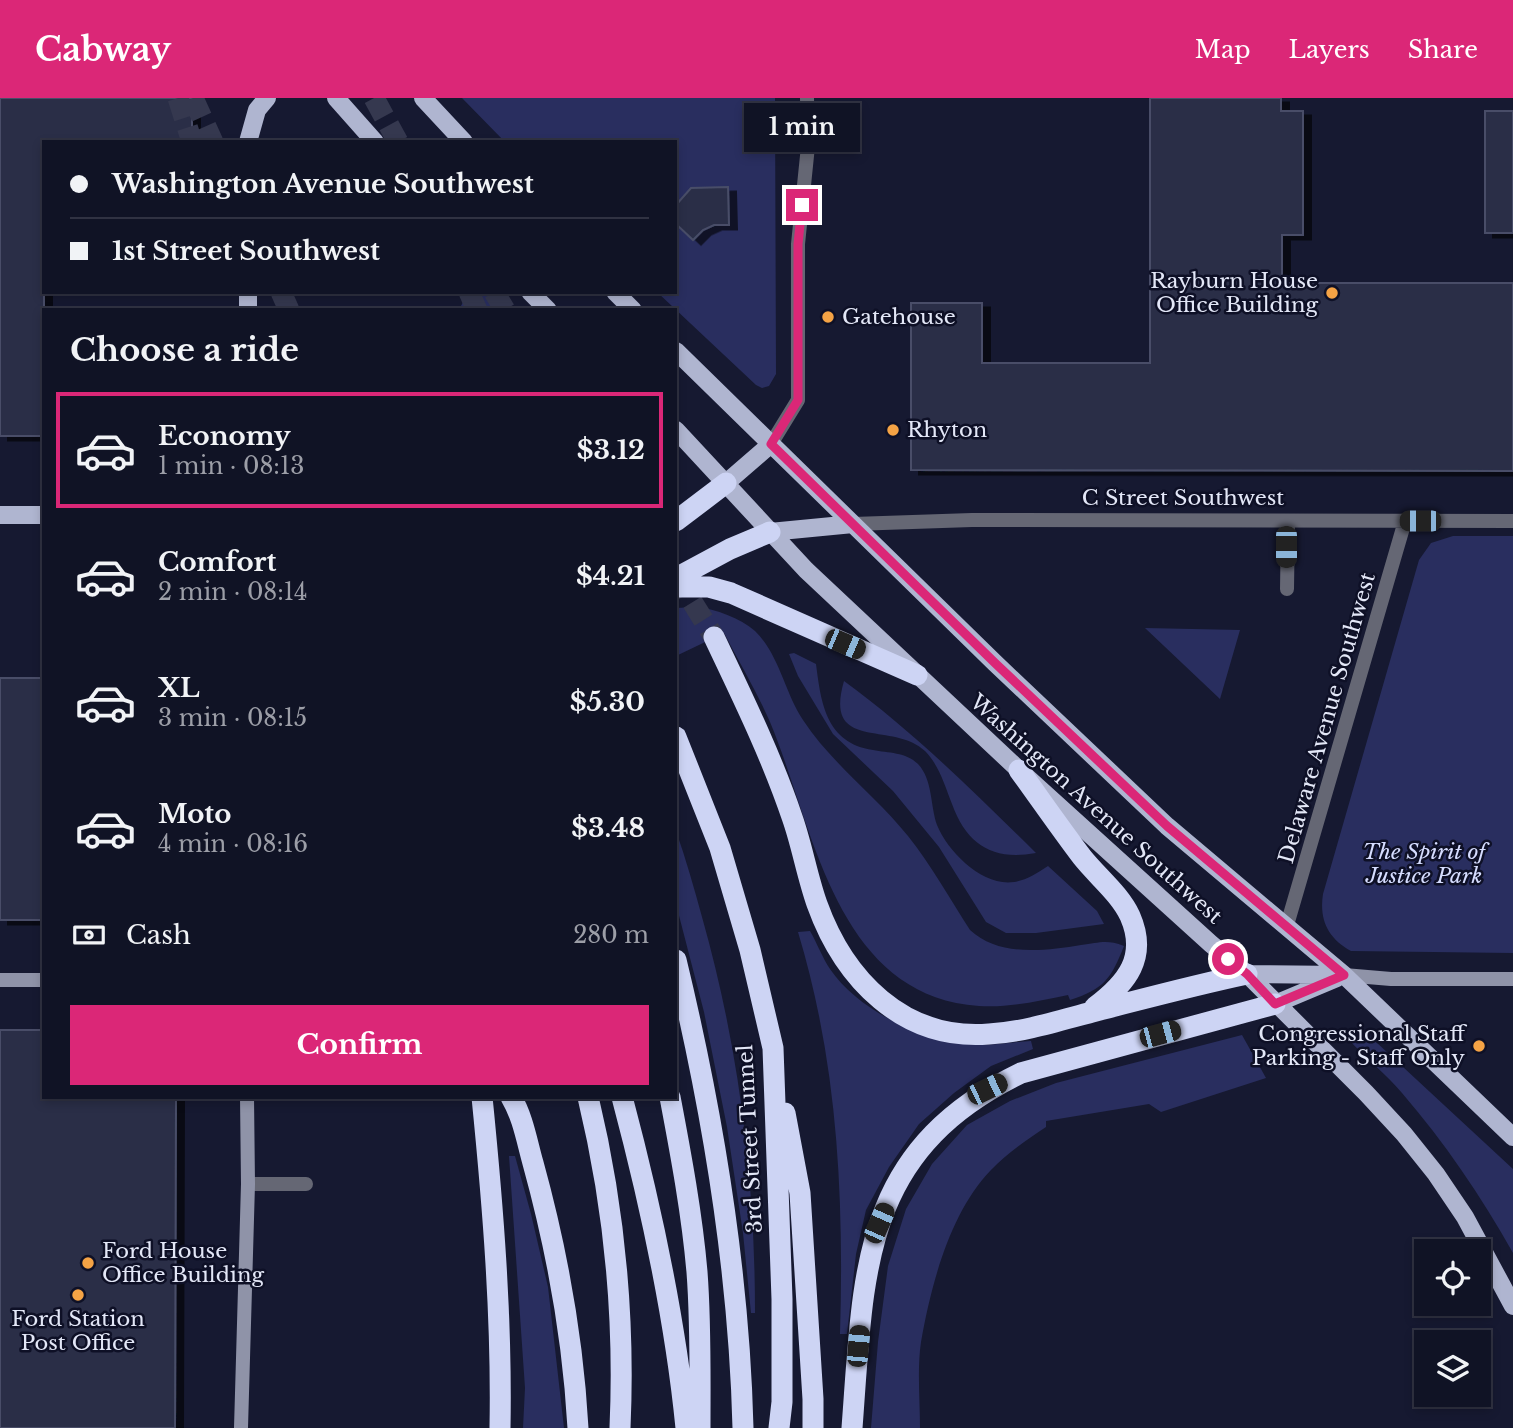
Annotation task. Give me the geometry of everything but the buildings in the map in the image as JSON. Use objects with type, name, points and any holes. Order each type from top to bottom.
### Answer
[{"type":"highway","points":[[677,520],[726,484]]},
{"type":"highway","points":[[677,577],[730,549],[770,532]]},
{"type":"highway","points":[[677,587],[709,587],[731,593],[917,675]]},
{"type":"highway","points":[[714,637],[763,741],[793,818],[816,903],[834,945],[861,983],[899,1014],[941,1032],[987,1035],[1038,1028],[1247,974]]},
{"type":"highway","name":"3rd Street Tunnel","points":[[677,740],[720,848],[750,950],[774,1048],[782,1298],[782,1402],[779,1428]]},
{"type":"highway","points":[[1018,769],[1083,858],[1130,916],[1136,948],[1133,966],[1119,989],[1087,1014]]},
{"type":"highway","points":[[677,964],[693,1031],[722,1188],[734,1279],[742,1373],[743,1428]]},
{"type":"highway","points":[[852,1428],[866,1270],[879,1223],[900,1175],[929,1136],[958,1109],[987,1089],[1021,1073],[1275,1004]]},
{"type":"highway","points":[[774,1048],[800,1193],[813,1386],[813,1428]]},
{"type":"highway","points":[[482,1099],[500,1319],[500,1428]]},
{"type":"highway","points":[[513,1099],[544,1200],[557,1264],[573,1366],[578,1428]]},
{"type":"highway","points":[[588,1099],[612,1230],[621,1328],[620,1428]]},
{"type":"highway","points":[[623,1099],[652,1215],[670,1314],[686,1428]]},
{"type":"highway","points":[[670,1099],[686,1186],[696,1272],[701,1428]]},
{"type":"main road","points":[[249,140],[257,110],[267,98]]},
{"type":"main road","points":[[336,98],[373,140]]},
{"type":"main road","points":[[423,98],[462,140]]},
{"type":"main road","points":[[532,294],[546,308]]},
{"type":"main road","points":[[617,294],[631,308]]},
{"type":"main road","name":"Washington Avenue Southwest","points":[[677,352],[1167,826],[1344,975],[1513,1137]]},
{"type":"main road","name":"Washington Avenue Southwest","points":[[677,431],[806,570],[1018,769],[1247,974],[1366,1093],[1436,1174],[1465,1217],[1513,1306]]},
{"type":"main road","points":[[726,484],[771,444]]},
{"type":"main road","points":[[0,515],[42,515]]},
{"type":"main road","points":[[770,532],[853,524]]},
{"type":"main road","points":[[1247,974],[1344,975]]},
{"type":"main road","points":[[1275,1004],[1344,975]]},
{"type":"street","points":[[771,444],[798,400],[798,244],[807,146],[807,98]]},
{"type":"street","name":"C Street Southwest","points":[[853,524],[972,520],[1513,521]]},
{"type":"street","points":[[1286,589],[1288,521]]},
{"type":"street","name":"Delaware Avenue Southwest","points":[[1287,925],[1405,521]]},
{"type":"street","points":[[1344,975],[1391,979],[1513,979]]},
{"type":"street","points":[[0,980],[42,980]]},
{"type":"street","points":[[241,1428],[247,1099]]},
{"type":"street","points":[[247,1184],[306,1184]]},
{"type":"green space","points":[[462,98],[775,98],[776,374],[769,386],[762,388],[756,385],[659,294],[677,294],[677,140],[503,140]]},
{"type":"green space","points":[[467,294],[491,294],[506,308],[463,308],[461,306]]},
{"type":"green space","name":"The Spirit of Justice Park","points":[[1453,536],[1513,536],[1513,953],[1351,951],[1336,940],[1327,927],[1322,912],[1323,894],[1419,560],[1431,543]]},
{"type":"green space","points":[[696,607],[720,612],[755,631],[770,651],[791,698],[814,736],[908,836],[970,930],[994,945],[1023,950],[1103,942],[1124,946],[1115,967],[1105,981],[1091,992],[1070,1000],[1068,995],[1012,1005],[979,1006],[930,995],[892,972],[861,939],[837,900],[817,855],[770,722],[724,633],[677,656],[677,608]]},
{"type":"green space","points":[[1145,628],[1240,630],[1220,699]]},
{"type":"green space","points":[[794,653],[816,664],[824,707],[836,730],[845,739],[857,746],[902,755],[913,760],[923,770],[929,785],[937,825],[949,846],[968,866],[990,879],[1014,882],[1032,876],[1048,866],[1097,911],[1104,924],[1036,933],[1006,933],[986,922],[939,847],[893,791],[833,734],[798,676],[789,654]]},
{"type":"green space","points":[[844,681],[919,742],[1036,853],[1021,855],[994,852],[974,840],[958,818],[938,769],[925,751],[896,737],[852,727],[843,718],[840,703]]},
{"type":"green space","points":[[677,834],[715,966],[735,1064],[748,1162],[755,1313],[751,1313],[743,1233],[727,1127],[704,1012],[677,908]]},
{"type":"green space","points":[[810,931],[827,964],[843,985],[858,999],[896,1022],[916,1031],[958,1043],[984,1045],[1031,1041],[1033,1049],[991,1066],[954,1093],[919,1124],[889,1167],[866,1210],[856,1254],[847,1334],[840,1334],[841,1232],[836,1132],[830,1081],[822,1031],[798,932]]},
{"type":"green space","points":[[1362,1029],[1513,1169],[1513,1253],[1475,1191],[1433,1131],[1396,1086],[1349,1040]]},
{"type":"green space","points":[[1242,1035],[1266,1078],[1161,1112],[1149,1104],[1046,1121],[1046,1127],[1010,1152],[991,1170],[977,1187],[953,1228],[937,1274],[920,1352],[920,1428],[871,1428],[888,1266],[906,1209],[932,1164],[967,1125],[1010,1101],[1056,1083]]},
{"type":"green space","points":[[509,1156],[515,1156],[548,1287],[564,1428],[523,1428],[525,1388]]},
{"type":"tunnel","points":[[178,98],[191,140]]},
{"type":"tunnel","points":[[193,98],[212,140]]},
{"type":"tunnel","points":[[374,98],[397,140]]},
{"type":"tunnel","points":[[282,294],[288,308]]},
{"type":"tunnel","points":[[470,294],[476,308]]},
{"type":"tunnel","points":[[495,294],[504,308]]},
{"type":"tunnel","points":[[677,578],[714,637]]},
{"type":"place","name":"Rayburn House Office Building","points":[[1332,293]]},
{"type":"place","name":"Gatehouse","points":[[828,317]]},
{"type":"place","name":"Rhyton","points":[[893,430]]},
{"type":"place","name":"Congressional Staff Parking - Staff Only","points":[[1479,1046]]},
{"type":"place","name":"Ford House Office Building","points":[[88,1263]]},
{"type":"place","name":"Ford Station Post Office","points":[[78,1295]]},
{"type":"route","points":[[802,205],[798,244],[798,400],[771,444],[995,663],[1167,826],[1344,975],[1275,1004],[1247,974],[1228,959]]}]
